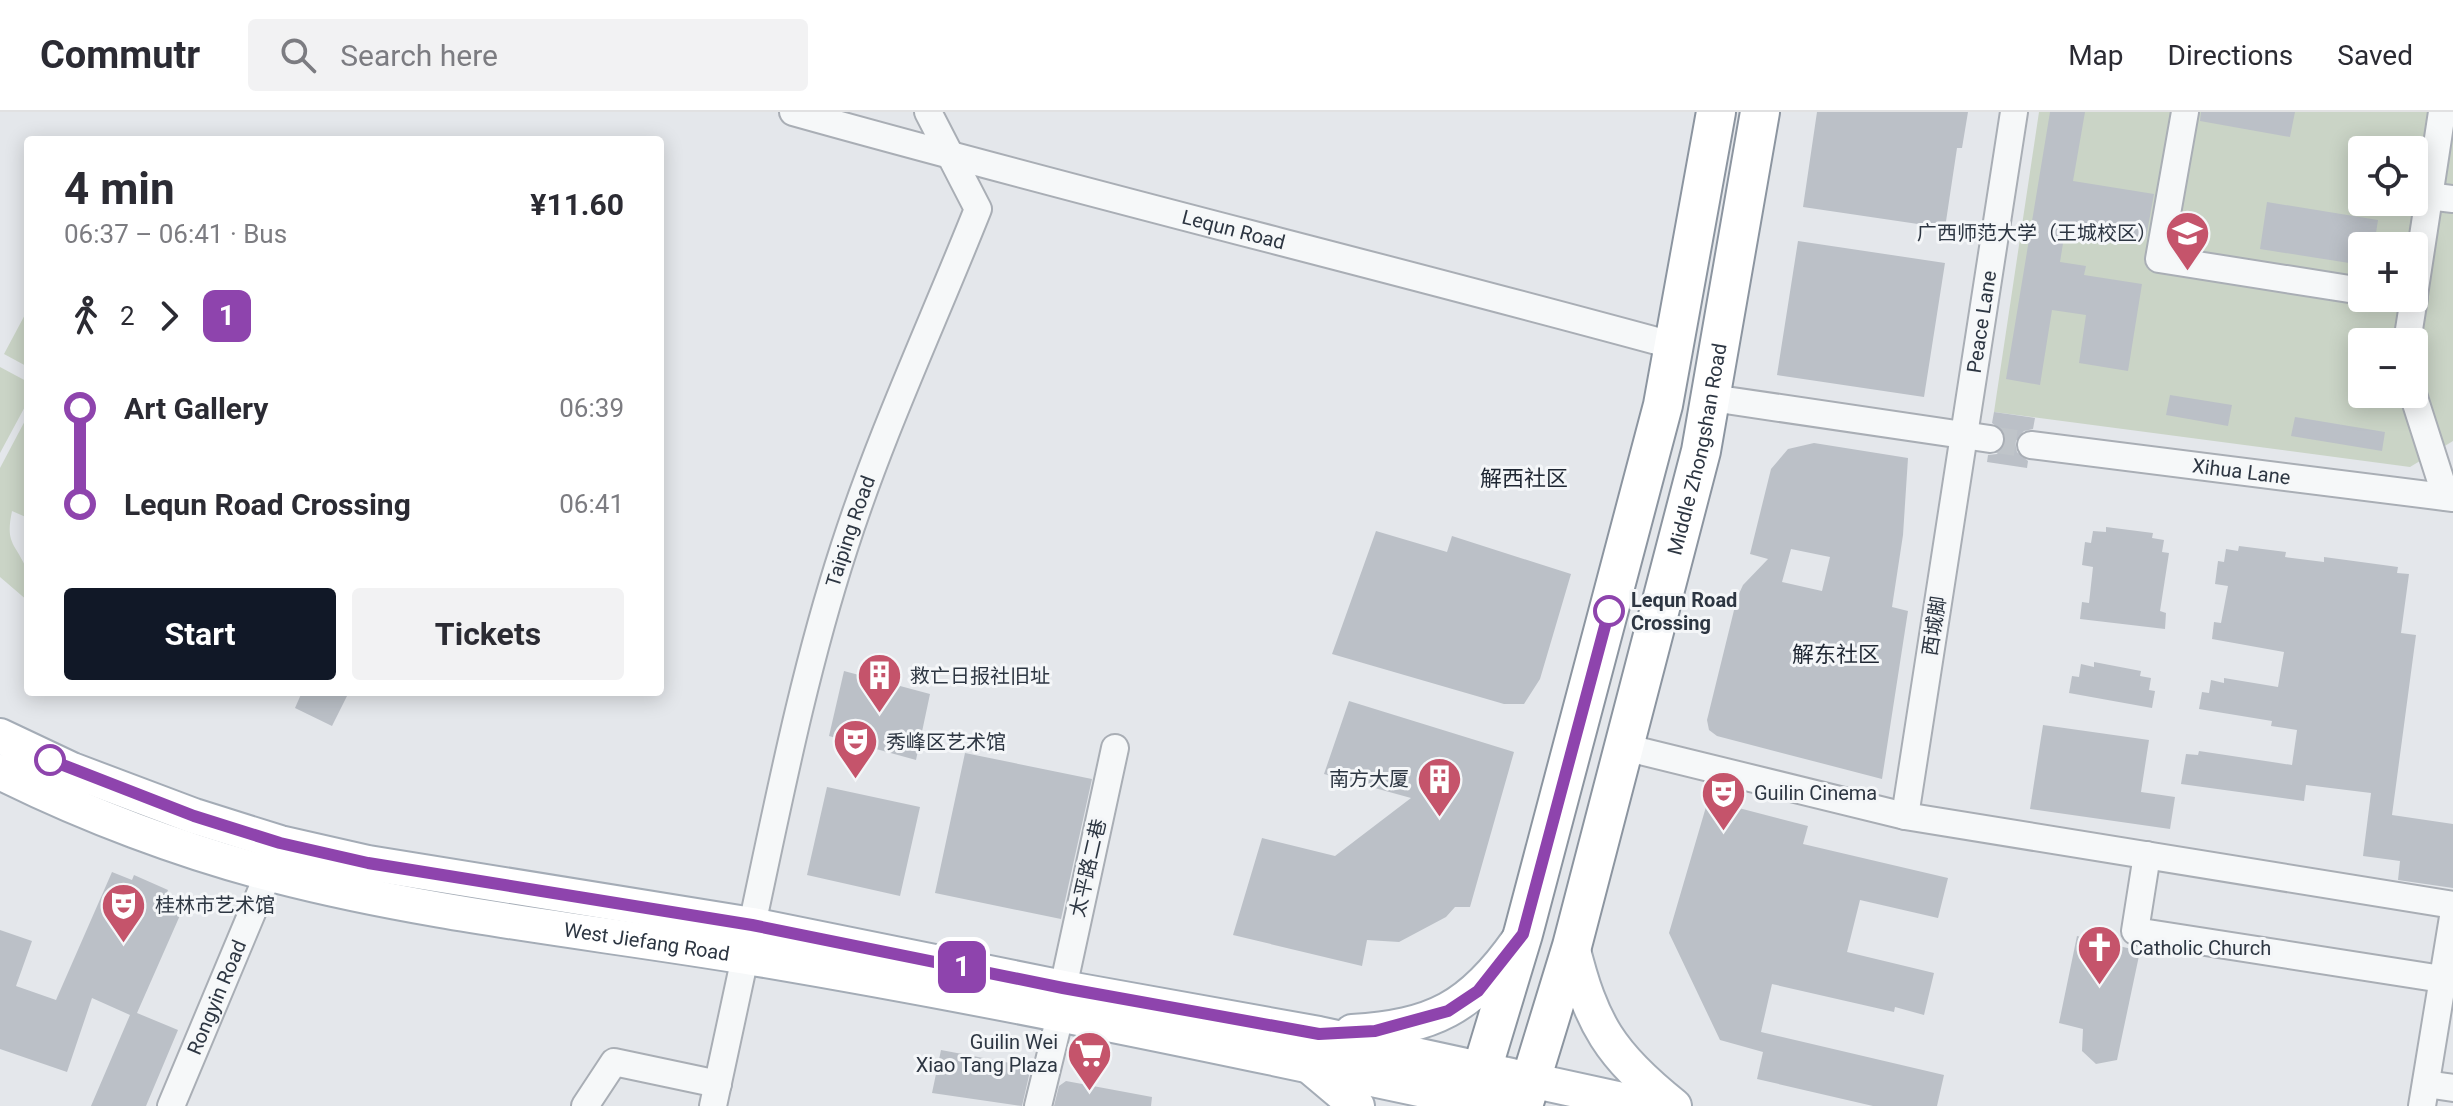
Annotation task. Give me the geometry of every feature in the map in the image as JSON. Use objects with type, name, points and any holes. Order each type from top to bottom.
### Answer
[{"type":"highway","points":[[1481,1096],[1663,405],[1716,112]]},
{"type":"highway","name":"Middle Zhongshan Road","points":[[1527,1093],[1572,946],[1712,398],[1760,112]]},
{"type":"main road","name":"West Jiefang Road","points":[[0,736],[362,896],[748,941],[1313,1049],[1481,1096],[1527,1093],[1650,1106]]},
{"type":"main road","name":"West Jiefang Road","points":[[0,772],[87,810],[275,859]]},
{"type":"main road","points":[[1357,1106],[1313,1049],[1448,1011],[1478,991],[1523,934]]},
{"type":"main road","points":[[1572,946],[1596,1023],[1618,1055],[1674,1106]]},
{"type":"street","name":"Lequn Road","points":[[793,112],[952,158],[1372,263],[1675,346]]},
{"type":"street","name":"Taiping Road","points":[[716,1095],[811,666],[844,548],[881,444],[978,209],[928,112]]},
{"type":"street","name":"Peace Lane","points":[[1963,436],[2014,112]]},
{"type":"street","points":[[2185,112],[2159,259],[2348,289]]},
{"type":"street","points":[[2428,242],[2441,198],[2442,112]]},
{"type":"street","points":[[1712,398],[1990,439]]},
{"type":"street","points":[[2418,408],[2450,498]]},
{"type":"street","name":"西城脚","points":[[1905,816],[1963,436]]},
{"type":"street","name":"Xihua Lane","points":[[2031,445],[2450,498]]},
{"type":"street","points":[[1624,747],[1905,816],[2453,905]]},
{"type":"street","name":"太平路二巷","points":[[1038,1106],[1115,748]]},
{"type":"street","points":[[2147,855],[2135,931],[2447,964]]},
{"type":"street","name":"Rongyin Road","points":[[171,1106],[275,859]]},
{"type":"street","points":[[2453,917],[2424,1095],[2453,1088]]},
{"type":"street","points":[[585,1106],[614,1062],[716,1095]]},
{"type":"green space","name":"广西师范大学（王城校区）","points":[[2039,112],[2453,112],[2453,441],[2410,467],[1994,412]]},
{"type":"green space","points":[[24,316],[24,365],[4,354]]},
{"type":"green space","points":[[0,367],[24,380],[24,408],[0,453]]},
{"type":"green space","points":[[24,423],[24,516],[12,511],[10,531],[12,543],[24,563],[24,598],[0,577],[0,468]]},
{"type":"building","points":[[1817,112],[1968,112],[1962,148],[1957,148],[1945,228],[1803,207]]},
{"type":"building","points":[[2050,112],[2085,112],[2073,181],[2154,194],[2146,238],[2066,225],[2060,262],[2086,266],[2084,275],[2142,284],[2128,371],[2079,363],[2086,315],[2052,310],[2040,385],[2006,379]]},
{"type":"building","points":[[2201,112],[2295,112],[2290,137],[2200,121]]},
{"type":"building","points":[[2267,202],[2378,220],[2376,232],[2348,232],[2348,263],[2260,249]]},
{"type":"building","points":[[1798,241],[1945,263],[1924,397],[1777,375]]},
{"type":"building","points":[[2170,395],[2232,405],[2228,426],[2166,415]]},
{"type":"building","points":[[1994,412],[2035,418],[2033,429],[2024,431],[2015,442],[2017,452],[2028,461],[2027,468],[1987,462],[1988,455],[1997,454],[2006,442],[2004,432],[1992,423]]},
{"type":"building","points":[[2295,417],[2385,432],[2382,451],[2291,436]]},
{"type":"building","points":[[1814,443],[1908,458],[1903,535],[1892,607],[1908,611],[1882,779],[1717,736],[1709,730],[1707,720],[1737,598],[1743,585],[1768,559],[1750,554],[1771,469],[1788,449]],"holes":[[[1791,549],[1830,557],[1822,591],[1782,582]]]},
{"type":"building","points":[[2106,527],[2153,533],[2152,538],[2164,540],[2162,552],[2169,553],[2160,611],[2166,613],[2165,629],[2080,619],[2082,602],[2089,603],[2093,567],[2082,565],[2085,542],[2091,543],[2093,531],[2106,532]]},
{"type":"building","points":[[1376,531],[1447,552],[1452,536],[1571,574],[1540,679],[1524,704],[1504,704],[1332,654]]},
{"type":"building","points":[[2239,546],[2286,552],[2285,557],[2324,562],[2324,557],[2398,567],[2397,573],[2409,574],[2401,633],[2416,635],[2392,815],[2453,824],[2453,888],[2398,880],[2400,861],[2363,856],[2371,793],[2306,785],[2304,801],[2181,784],[2186,754],[2198,755],[2199,751],[2292,765],[2297,730],[2271,726],[2272,721],[2199,709],[2202,692],[2209,693],[2211,680],[2224,683],[2224,678],[2278,687],[2284,652],[2212,639],[2214,622],[2221,623],[2228,586],[2215,584],[2218,561],[2224,562],[2226,549],[2238,551]]},
{"type":"building","points":[[2094,662],[2141,671],[2140,676],[2151,678],[2149,690],[2155,691],[2152,708],[2069,693],[2072,676],[2079,677],[2081,664],[2094,667]]},
{"type":"building","name":"救亡日报社旧址","points":[[844,671],[930,694],[916,760],[829,736]]},
{"type":"building","points":[[300,696],[347,696],[332,726],[295,708]]},
{"type":"building","name":"南方大厦","points":[[1349,701],[1514,752],[1470,907],[1455,907],[1446,917],[1399,942],[1367,940],[1362,966],[1233,935],[1262,838],[1335,856],[1411,798],[1324,774]]},
{"type":"building","points":[[2043,725],[2149,740],[2141,792],[2175,797],[2170,829],[2030,809]]},
{"type":"building","points":[[965,753],[1092,779],[1061,919],[935,893]]},
{"type":"building","points":[[827,787],[920,807],[900,896],[807,875]]},
{"type":"building","points":[[1708,800],[1808,826],[1803,844],[1948,878],[1938,918],[1860,900],[1847,952],[1934,973],[1924,1015],[1895,1007],[1894,1012],[1772,984],[1761,1032],[1944,1075],[1937,1106],[1873,1106],[1757,1079],[1763,1052],[1720,1040],[1669,933]]},
{"type":"building","points":[[112,872],[132,880],[134,875],[168,890],[166,895],[185,904],[137,1013],[178,1030],[146,1106],[91,1106],[130,1015],[92,998],[67,1072],[0,1049],[0,930],[32,941],[16,986],[56,1000]]},
{"type":"building","name":"Catholic Church","points":[[2077,936],[2140,951],[2117,1060],[2096,1064],[2082,1051],[2083,1029],[2059,1023]]},
{"type":"building","points":[[941,1050],[1031,1067],[1022,1106],[932,1093]]},
{"type":"building","name":"Guilin Wei Xiao Tang Plaza","points":[[1066,1081],[1152,1097],[1151,1106],[1054,1106],[1059,1086]]},
{"type":"tunnel","points":[[1990,439],[2031,445]]},
{"type":"bus line","name":"1","points":[[50,760],[194,816],[280,843],[368,863],[752,925],[1063,988],[1319,1034],[1375,1031],[1414,1023],[1448,1011],[1478,991],[1523,934],[1609,611]]},
{"type":"place","name":"广西师范大学（王城校区）","points":[[2188,272]]},
{"type":"place","name":"Lequn Road Crossing","points":[[1609,611]]},
{"type":"place","name":"救亡日报社旧址","points":[[879,715]]},
{"type":"place","name":"秀峰区艺术馆","points":[[855,781]]},
{"type":"place","name":"南方大厦","points":[[1440,818]]},
{"type":"place","name":"Guilin Cinema","points":[[1723,832]]},
{"type":"place","name":"桂林市艺术馆","points":[[124,944]]},
{"type":"place","name":"Catholic Church","points":[[2099,987]]},
{"type":"place","name":"Guilin Wei Xiao Tang Plaza","points":[[1089,1092]]},
{"type":"district","name":"解西社区","points":[[1524,478]]},
{"type":"district","name":"解东社区","points":[[1836,654]]}]
